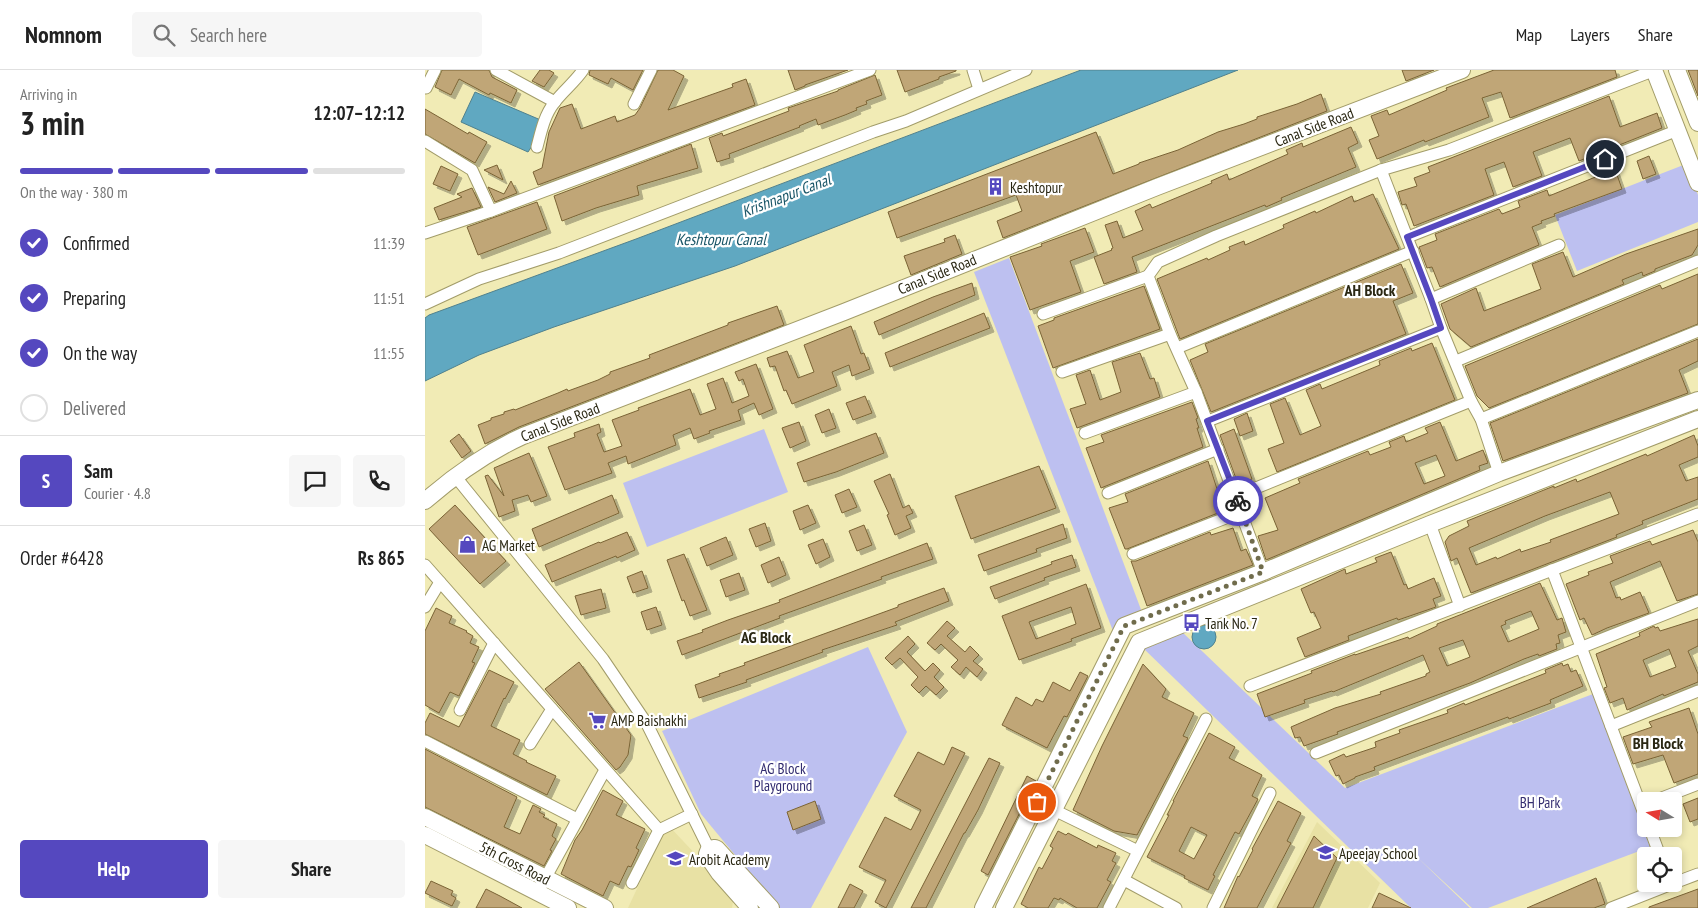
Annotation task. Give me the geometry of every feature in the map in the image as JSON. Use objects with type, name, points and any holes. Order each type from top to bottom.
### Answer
[{"type":"main road","name":"Canal Side Road","points":[[425,501],[455,476],[498,447],[523,436],[843,312],[1157,187],[1462,70]]},
{"type":"main road","points":[[1654,70],[1698,183]]},
{"type":"main road","points":[[1677,70],[1698,123]]},
{"type":"main road","points":[[983,908],[1124,626],[1263,572],[1499,473],[1698,400]]},
{"type":"main road","points":[[1004,908],[1139,642],[1430,524],[1698,419]]},
{"type":"main road","points":[[1368,528],[1375,547]]},
{"type":"main road","points":[[1083,710],[1100,718]]},
{"type":"main road","name":"5th Cross Road","points":[[425,817],[541,886],[567,908]]},
{"type":"main road","name":"5th Cross Road","points":[[425,835],[541,886],[605,908]]},
{"type":"main road","points":[[744,904],[708,857],[707,851],[709,849],[717,849],[771,908]]},
{"type":"street","points":[[425,87],[435,70]]},
{"type":"street","points":[[496,70],[555,102]]},
{"type":"street","points":[[537,147],[543,125],[555,102],[579,77],[583,70]]},
{"type":"street","points":[[634,104],[651,70]]},
{"type":"street","points":[[425,233],[491,212],[839,75],[870,70]]},
{"type":"street","points":[[973,70],[979,89]]},
{"type":"street","points":[[425,304],[479,279],[559,253],[864,135],[906,121],[1026,70]]},
{"type":"street","points":[[1043,314],[1148,276],[1158,262],[1216,236],[1381,170],[1449,150],[1654,70]]},
{"type":"street","points":[[1407,237],[1678,130]]},
{"type":"street","points":[[425,141],[471,170],[491,212]]},
{"type":"street","points":[[1381,170],[1413,250],[1441,328],[1471,401],[1481,419],[1499,473]]},
{"type":"street","points":[[1431,299],[1559,245]]},
{"type":"street","points":[[1177,348],[1413,250]]},
{"type":"street","points":[[1455,361],[1698,261]]},
{"type":"street","points":[[1148,276],[1170,334],[1197,392],[1263,572]]},
{"type":"street","points":[[1207,421],[1441,328]]},
{"type":"street","points":[[1481,419],[1698,331]]},
{"type":"street","points":[[1063,372],[1170,334]]},
{"type":"street","points":[[1085,433],[1197,392]]},
{"type":"street","points":[[1236,496],[1471,401]]},
{"type":"street","points":[[1108,493],[1218,449]]},
{"type":"street","points":[[455,476],[603,659],[647,724],[709,849]]},
{"type":"street","points":[[1133,554],[1241,512]]},
{"type":"street","points":[[1250,686],[1698,514]]},
{"type":"street","points":[[1430,524],[1460,606]]},
{"type":"street","points":[[425,565],[659,830]]},
{"type":"street","points":[[1551,570],[1638,792]]},
{"type":"street","points":[[425,607],[440,582]]},
{"type":"street","points":[[1316,753],[1698,601]]},
{"type":"street","points":[[460,710],[494,644]]},
{"type":"street","points":[[1611,726],[1698,691]]},
{"type":"street","points":[[530,744],[552,709]]},
{"type":"street","points":[[1109,908],[1206,718]]},
{"type":"street","points":[[425,742],[577,819]]},
{"type":"street","points":[[541,886],[605,770]]},
{"type":"street","points":[[1677,792],[1698,784]]},
{"type":"street","points":[[1213,908],[1271,793]]},
{"type":"street","points":[[1054,810],[1138,851]]},
{"type":"street","points":[[632,883],[659,830],[692,814]]},
{"type":"street","points":[[1682,880],[1698,874]]},
{"type":"street","points":[[1124,880],[1176,908]]},
{"type":"street","points":[[1611,908],[1652,892]]},
{"type":"shaded area","name":"Apeejay School","points":[[1317,822],[1380,883],[1368,908],[1272,908]]},
{"type":"shaded area","name":"Arobit Academy","points":[[667,824],[734,895],[732,908],[628,908]]},
{"type":"green space","points":[[1686,164],[1698,195],[1698,222],[1577,271],[1555,215]]},
{"type":"green space","points":[[1009,258],[1143,615],[1113,631],[974,272]]},
{"type":"green space","points":[[764,429],[788,492],[647,547],[623,483]]},
{"type":"green space","name":"BH Park","points":[[1180,630],[1345,788],[1593,694],[1637,812],[1637,838],[1647,838],[1650,847],[1637,847],[1637,852],[1488,908],[1472,908],[1417,857],[1470,908],[1411,908],[1142,647]]},
{"type":"green space","name":"AG Block Playground","points":[[868,647],[907,732],[811,908],[779,908],[701,814],[662,731]]},
{"type":"water","name":"Keshtopur Canal","points":[[1081,70],[1238,70],[735,266],[554,327],[479,355],[425,381],[425,318],[429,315],[636,239]]},
{"type":"water","points":[[475,92],[543,121],[538,137],[528,152],[461,122]]},
{"type":"water","points":[[1204,625],[1213,628],[1216,637],[1213,646],[1204,649],[1195,646],[1192,637],[1195,628]]},
{"type":"building","points":[[442,70],[489,70],[492,77],[517,90],[511,103],[490,93],[489,95],[459,79],[451,95],[435,87]]},
{"type":"building","points":[[540,70],[549,70],[554,73],[544,87],[532,81]]},
{"type":"building","points":[[590,70],[643,70],[633,90],[611,78],[608,84],[589,75]]},
{"type":"building","points":[[658,70],[673,70],[684,76],[668,110],[733,87],[732,84],[746,79],[755,105],[538,185],[533,172],[542,168],[549,132],[560,108],[572,104],[581,129],[615,116],[617,122],[635,115]]},
{"type":"building","points":[[788,70],[848,70],[795,90]]},
{"type":"building","points":[[897,70],[956,70],[956,71],[905,92]]},
{"type":"building","points":[[1402,70],[1434,70],[1406,81]]},
{"type":"building","points":[[1494,70],[1615,70],[1617,77],[1510,118],[1501,92],[1482,98],[1489,117],[1377,159],[1369,140],[1379,136],[1371,116],[1387,110],[1389,115],[1447,90],[1446,88]]},
{"type":"building","points":[[1688,70],[1698,70],[1698,96]]},
{"type":"building","points":[[875,75],[882,95],[866,101],[867,104],[856,108],[857,110],[818,125],[816,119],[729,154],[730,158],[717,162],[709,138],[722,133],[723,136],[789,111],[788,108],[838,91]]},
{"type":"building","points":[[1321,94],[1327,111],[1003,238],[997,221],[1022,211],[1016,195],[897,238],[888,212],[1096,132],[1113,174],[1178,150],[1218,132],[1257,119],[1257,117]]},
{"type":"building","points":[[1609,96],[1620,127],[1657,113],[1662,128],[1579,161],[1570,138],[1533,152],[1542,176],[1513,187],[1504,162],[1485,169],[1494,195],[1414,226],[1406,204],[1402,205],[1398,192],[1417,186],[1414,178],[1430,172],[1428,167]]},
{"type":"building","points":[[425,109],[468,134],[469,132],[487,142],[475,163],[425,134]]},
{"type":"building","points":[[1351,127],[1358,143],[1348,148],[1356,167],[1281,198],[1282,200],[1266,207],[1265,205],[1132,257],[1137,272],[1104,284],[1094,257],[1113,248],[1105,225],[1117,221],[1123,238],[1143,230],[1135,211],[1150,204],[1152,208],[1212,183],[1211,181],[1227,174],[1229,180],[1288,154],[1286,150],[1302,143],[1303,147]]},
{"type":"building","points":[[691,144],[698,168],[637,186],[639,195],[562,221],[554,196]]},
{"type":"building","points":[[1649,156],[1656,174],[1643,179],[1637,161]]},
{"type":"building","points":[[497,165],[503,180],[484,170]]},
{"type":"building","points":[[441,166],[458,174],[450,191],[433,184]]},
{"type":"building","points":[[1615,169],[1622,189],[1554,214],[1555,216],[1541,221],[1542,223],[1532,227],[1539,245],[1440,287],[1432,267],[1427,268],[1419,247],[1437,240],[1435,234],[1499,209],[1502,214],[1520,207],[1518,201],[1547,190],[1549,196]]},
{"type":"building","points":[[511,181],[517,193],[495,202],[488,187],[504,194]]},
{"type":"building","points":[[472,188],[481,207],[439,220],[434,208],[462,197],[457,194]]},
{"type":"building","points":[[1373,194],[1399,249],[1180,339],[1157,279],[1207,258],[1208,260],[1230,250],[1229,247],[1244,241],[1245,245],[1284,228],[1283,225],[1315,211],[1316,213],[1352,196],[1354,202]]},
{"type":"building","points":[[537,202],[547,229],[478,255],[467,227]]},
{"type":"building","points":[[1085,228],[1094,252],[1070,261],[1081,292],[1030,310],[1010,257]]},
{"type":"building","points":[[1698,229],[1698,245],[1692,255],[1655,269],[1655,271],[1643,276],[1642,272],[1622,280],[1624,284],[1471,347],[1450,329],[1441,304],[1476,288],[1484,311],[1541,289],[1532,264],[1563,252],[1573,277],[1626,254]]},
{"type":"building","points":[[955,235],[962,254],[911,275],[904,256],[945,242],[944,239]]},
{"type":"building","points":[[1401,264],[1413,293],[1393,301],[1406,334],[1211,412],[1190,360],[1208,352],[1205,344]]},
{"type":"building","points":[[1698,274],[1698,324],[1489,408],[1477,396],[1465,366],[1660,285],[1662,289]]},
{"type":"building","points":[[972,283],[975,295],[879,335],[874,322]]},
{"type":"building","points":[[1144,286],[1160,329],[1053,368],[1038,326],[1054,320],[1054,318]]},
{"type":"building","points":[[777,306],[784,325],[519,427],[485,444],[478,425],[491,420],[491,418],[567,389],[568,391],[598,380],[610,374],[610,372],[650,358],[649,355],[728,325],[728,323]]},
{"type":"building","points":[[984,313],[990,328],[890,367],[885,353]]},
{"type":"building","points":[[851,326],[861,354],[864,353],[870,369],[852,376],[849,365],[832,372],[837,386],[792,404],[786,390],[784,391],[775,366],[770,367],[767,358],[787,351],[798,378],[814,372],[804,345]]},
{"type":"building","points":[[1698,339],[1698,361],[1679,370],[1688,393],[1503,461],[1490,423]]},
{"type":"building","points":[[1432,343],[1455,400],[1277,472],[1268,449],[1284,443],[1270,404],[1285,398],[1300,435],[1321,426],[1306,390],[1320,384],[1322,389],[1380,365],[1379,361],[1411,348],[1412,351]]},
{"type":"building","points":[[1140,353],[1150,379],[1154,378],[1160,397],[1077,428],[1070,409],[1086,404],[1076,375],[1090,370],[1100,400],[1121,392],[1112,362]]},
{"type":"building","points":[[756,364],[773,409],[759,415],[754,403],[738,410],[741,420],[709,431],[710,433],[694,439],[690,428],[673,435],[676,445],[628,464],[626,456],[608,463],[612,473],[565,490],[548,447],[575,437],[574,433],[599,424],[601,432],[597,434],[604,452],[622,446],[612,420],[639,410],[638,408],[690,389],[700,415],[716,409],[707,384],[723,378],[732,403],[749,396],[743,379],[739,381],[735,372]]},
{"type":"building","points":[[865,396],[872,413],[853,420],[846,403]]},
{"type":"building","points":[[1192,402],[1198,418],[1196,419],[1199,428],[1197,428],[1203,447],[1101,488],[1086,448],[1104,442],[1101,435]]},
{"type":"building","points":[[829,409],[836,428],[822,433],[815,415]]},
{"type":"building","points":[[1247,413],[1253,431],[1240,436],[1234,419]]},
{"type":"building","points":[[799,422],[806,441],[790,448],[782,428]]},
{"type":"building","points":[[1440,422],[1456,461],[1483,450],[1488,463],[1479,466],[1480,470],[1266,560],[1258,536],[1278,530],[1265,498],[1300,483],[1298,479],[1368,451],[1370,455],[1391,447],[1389,442],[1404,436],[1406,442],[1428,433],[1425,428]],"holes":[[[1436,455],[1445,476],[1424,484],[1415,463]]]},
{"type":"building","points":[[1234,429],[1252,479],[1238,484],[1220,435]]},
{"type":"building","points":[[876,433],[884,453],[836,472],[804,482],[797,463]]},
{"type":"building","points":[[459,434],[471,451],[462,458],[450,441]]},
{"type":"building","points":[[1694,435],[1698,446],[1698,457],[1679,465],[1686,481],[1698,477],[1698,499],[1642,521],[1643,524],[1616,535],[1617,537],[1471,593],[1457,558],[1451,561],[1445,542],[1449,536],[1469,526],[1467,521],[1554,486],[1554,488],[1576,479],[1577,482],[1646,454],[1647,456]],"holes":[[[1610,492],[1619,514],[1550,540],[1551,542],[1521,552],[1520,549],[1497,559],[1496,557],[1476,565],[1469,548],[1545,516]]]},
{"type":"building","points":[[529,453],[547,496],[531,502],[528,495],[512,500],[515,511],[499,517],[485,476],[488,475],[504,496],[494,468]]},
{"type":"building","points":[[1208,461],[1218,492],[1222,491],[1228,509],[1125,549],[1109,508],[1128,502],[1125,494]]},
{"type":"building","points":[[1039,466],[1056,508],[971,539],[955,496]]},
{"type":"building","points":[[890,474],[903,508],[909,505],[913,513],[906,516],[911,528],[895,535],[887,515],[889,514],[874,481]]},
{"type":"building","points":[[849,489],[857,507],[842,513],[835,495]]},
{"type":"building","points":[[612,495],[619,513],[539,547],[532,529]]},
{"type":"building","name":"AG Market","points":[[455,505],[506,561],[480,584],[429,529]]},
{"type":"building","points":[[808,505],[816,523],[800,530],[793,511]]},
{"type":"building","points":[[765,523],[771,541],[756,547],[749,529]]},
{"type":"building","points":[[1063,524],[1067,538],[1036,549],[1037,552],[984,571],[978,555]]},
{"type":"building","points":[[864,525],[872,545],[857,551],[849,531]]},
{"type":"building","points":[[1233,528],[1241,551],[1246,549],[1253,565],[1147,606],[1131,561],[1136,561],[1210,532],[1211,535]]},
{"type":"building","points":[[1693,530],[1698,542],[1698,594],[1677,601],[1660,561],[1610,582],[1616,598],[1620,597],[1621,600],[1640,592],[1649,613],[1592,635],[1584,618],[1580,620],[1566,584],[1589,575],[1588,572],[1613,563],[1610,556],[1650,541],[1652,545]]},
{"type":"building","points":[[627,532],[635,550],[552,582],[545,565]]},
{"type":"building","points":[[726,537],[733,555],[707,566],[700,548]]},
{"type":"building","points":[[823,539],[830,557],[816,564],[808,545]]},
{"type":"building","points":[[927,543],[933,559],[779,616],[780,618],[682,655],[677,641]]},
{"type":"building","points":[[1391,552],[1404,585],[1406,584],[1408,589],[1434,578],[1441,596],[1433,599],[1436,607],[1398,620],[1397,618],[1348,636],[1349,640],[1305,657],[1297,638],[1321,628],[1314,612],[1311,613],[1301,589],[1345,569],[1346,574],[1377,562],[1375,558]]},
{"type":"building","points":[[684,554],[707,610],[690,616],[684,600],[682,601],[667,560]]},
{"type":"building","points":[[1072,555],[1076,567],[1044,578],[1045,580],[995,599],[990,587]]},
{"type":"building","points":[[779,557],[786,575],[768,583],[761,565]]},
{"type":"building","points":[[642,571],[648,588],[633,593],[627,577]]},
{"type":"building","points":[[739,573],[745,590],[726,597],[720,580]]},
{"type":"building","points":[[1540,583],[1557,620],[1562,618],[1566,632],[1558,635],[1560,643],[1556,644],[1557,649],[1524,659],[1470,683],[1304,746],[1300,737],[1295,738],[1291,727],[1335,708],[1381,694],[1380,692],[1426,676],[1430,672],[1423,655],[1333,692],[1304,700],[1305,703],[1265,717],[1257,694],[1355,654],[1408,637],[1409,639],[1437,626],[1437,624]],"holes":[[[1531,611],[1539,629],[1508,642],[1501,626],[1506,624],[1505,621]],[[1463,640],[1470,657],[1447,666],[1439,648]]]},
{"type":"building","points":[[1086,584],[1101,628],[1071,639],[1072,641],[1019,660],[1002,616]],"holes":[[[1071,607],[1076,624],[1036,639],[1029,622]]]},
{"type":"building","points":[[944,588],[949,601],[895,622],[897,625],[822,650],[823,652],[746,680],[747,682],[699,698],[695,685],[720,676],[719,674]]},
{"type":"building","points":[[601,589],[606,608],[581,615],[575,596]]},
{"type":"building","points":[[656,607],[662,625],[647,630],[641,612]]},
{"type":"building","points":[[436,608],[452,616],[449,623],[467,631],[473,636],[470,643],[479,647],[472,662],[475,663],[459,696],[450,692],[439,713],[425,705],[425,631]]},
{"type":"building","points":[[1698,619],[1698,646],[1688,651],[1698,674],[1698,682],[1664,696],[1663,694],[1627,710],[1623,698],[1610,703],[1604,688],[1607,687],[1596,654],[1640,636],[1639,633],[1654,626],[1655,628],[1658,627],[1660,631]],"holes":[[[1669,649],[1676,667],[1650,677],[1643,660]]]},
{"type":"building","points":[[947,621],[955,628],[947,636],[965,652],[970,646],[979,655],[973,661],[983,669],[977,677],[966,667],[960,675],[951,667],[958,660],[941,644],[935,650],[927,643]]},
{"type":"building","points":[[908,636],[915,644],[907,652],[925,671],[933,663],[940,670],[934,677],[944,687],[936,695],[926,686],[919,693],[911,685],[918,677],[900,658],[892,665],[885,658]]},
{"type":"building","name":"AMP Baishakhi","points":[[579,662],[631,735],[628,755],[616,770],[545,689]]},
{"type":"building","points":[[1562,663],[1563,666],[1568,664],[1571,672],[1576,670],[1583,686],[1550,700],[1551,703],[1374,767],[1375,770],[1355,777],[1343,784],[1339,775],[1336,776],[1329,761],[1344,754],[1346,757],[1376,747],[1375,742],[1400,733],[1399,730],[1448,713],[1447,710],[1464,703],[1465,705],[1546,673],[1545,670]]},
{"type":"building","points":[[1143,664],[1166,689],[1162,697],[1194,713],[1183,736],[1188,738],[1137,835],[1114,831],[1073,810],[1102,746]]},
{"type":"building","points":[[489,670],[514,682],[491,726],[520,740],[513,754],[556,776],[547,795],[425,734],[425,723],[430,713],[459,727]]},
{"type":"building","points":[[1080,672],[1088,676],[1067,717],[1064,716],[1047,748],[1002,725],[1016,697],[1032,706],[1036,699],[1043,702],[1053,682],[1070,691]]},
{"type":"building","points":[[1689,708],[1698,734],[1698,774],[1674,783],[1663,755],[1633,764],[1623,737],[1652,727],[1649,722]]},
{"type":"building","points":[[1209,733],[1235,747],[1229,758],[1262,775],[1252,796],[1258,799],[1239,834],[1235,832],[1213,875],[1215,876],[1208,890],[1147,857],[1169,815],[1167,815]],"holes":[[[1191,827],[1207,835],[1194,859],[1179,851]]]},
{"type":"building","points":[[952,747],[965,753],[886,908],[875,902],[886,880],[859,867],[885,817],[911,830],[921,810],[894,796],[918,752],[944,765]]},
{"type":"building","points":[[425,749],[517,797],[504,827],[520,834],[533,805],[541,809],[539,812],[545,815],[543,817],[557,824],[552,836],[556,839],[544,866],[425,807]]},
{"type":"building","points":[[989,758],[1000,763],[978,810],[964,833],[926,908],[911,908]]},
{"type":"building","points":[[1027,776],[1036,781],[988,875],[981,871]]},
{"type":"building","points":[[603,790],[623,801],[616,815],[645,829],[636,848],[639,850],[631,867],[628,866],[619,885],[610,881],[603,896],[561,874],[575,840]]},
{"type":"building","points":[[1698,798],[1698,819],[1690,822],[1683,804]]},
{"type":"building","points":[[815,801],[821,819],[793,830],[787,812]]},
{"type":"building","points":[[1278,801],[1301,813],[1287,841],[1291,843],[1257,908],[1224,908],[1238,876]]},
{"type":"building","points":[[1058,831],[1066,835],[1068,833],[1097,848],[1098,845],[1116,853],[1112,861],[1116,863],[1107,880],[1111,882],[1097,908],[1077,908],[1060,898],[1059,900],[1054,898],[1048,908],[1028,908],[1021,904],[1039,867],[1042,869],[1053,848],[1050,846]]},
{"type":"building","points":[[1314,836],[1337,858],[1313,908],[1277,908]]},
{"type":"building","points":[[1596,878],[1605,904],[1594,908],[1527,908]]},
{"type":"building","points":[[431,881],[453,891],[451,895],[456,898],[452,906],[425,893]]},
{"type":"building","points":[[850,884],[863,891],[854,908],[838,908]]},
{"type":"building","points":[[486,889],[500,896],[522,908],[476,908]]},
{"type":"building","points":[[1698,889],[1698,908],[1649,908],[1649,907]]},
{"type":"building","points":[[1379,893],[1411,908],[1372,908]]},
{"type":"way so far","points":[[1037,802],[1124,626],[1263,572],[1238,501]]},
{"type":"place","name":"Keshtopur","points":[[996,187]]},
{"type":"place","name":"AG Market","points":[[468,545]]},
{"type":"place","name":"Tank No. 7","points":[[1191,623]]},
{"type":"place","name":"AMP Baishakhi","points":[[597,720]]},
{"type":"place","name":"Apeejay School","points":[[1325,853]]},
{"type":"place","name":"Arobit Academy","points":[[675,859]]},
{"type":"district","name":"AH Block","points":[[1370,290]]},
{"type":"district","name":"AG Block","points":[[766,637]]},
{"type":"district","name":"BH Block","points":[[1658,743]]},
{"type":"route","points":[[1238,501],[1207,421],[1441,328],[1407,237],[1605,159]]},
{"type":"water label","name":"Krishnapur Canal","points":[[786,195]]}]
